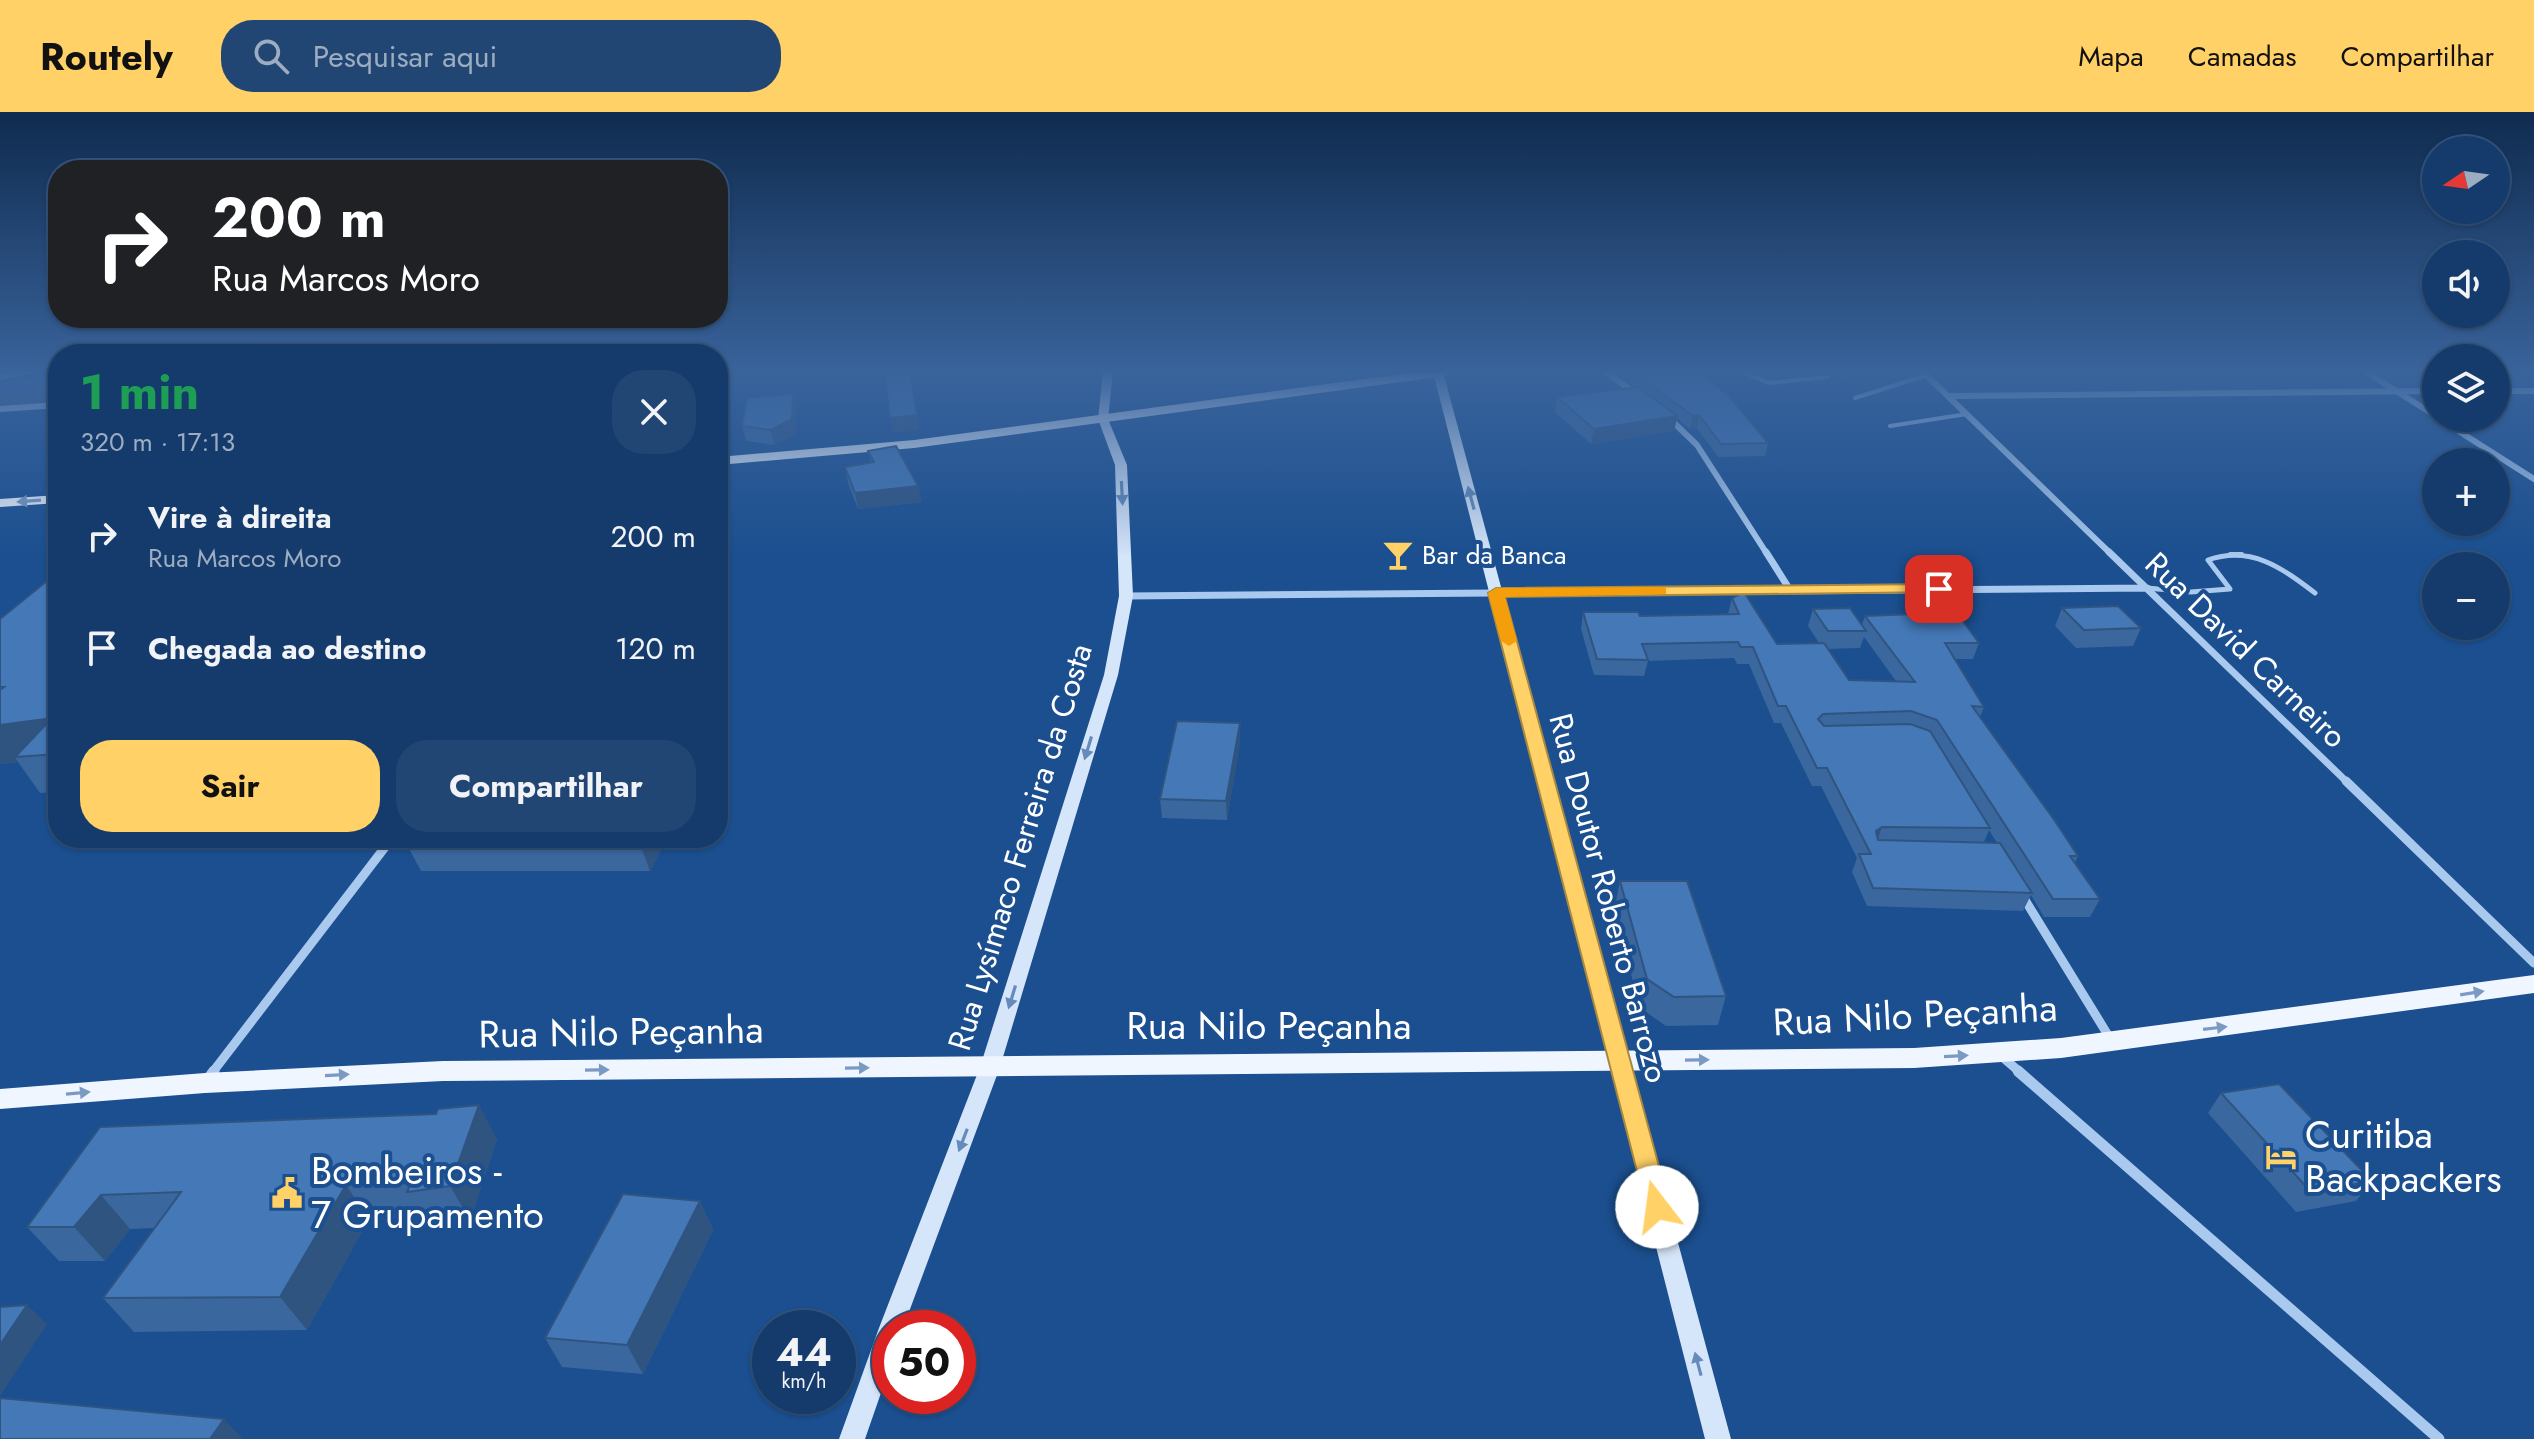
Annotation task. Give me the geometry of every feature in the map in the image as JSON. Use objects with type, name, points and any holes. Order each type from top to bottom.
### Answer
[{"type":"main road","points":[[728,460],[883,447],[986,434]]},
{"type":"main road","name":"Rua Lysímaco Ferreira da Costa","points":[[899,1310],[990,1067],[1111,675],[1126,596],[1121,465],[1109,434]]},
{"type":"main road","name":"Rua Doutor Roberto Barrozo","points":[[1454,434],[1718,1439]]},
{"type":"main road","points":[[0,503],[48,500]]},
{"type":"main road","name":"Rua Nilo Peçanha","points":[[0,1099],[205,1083],[443,1071],[1619,1061],[1999,1054],[2534,984]]},
{"type":"main road","name":"Rua Lysímaco Ferreira da Costa","points":[[852,1439],[872,1383]]},
{"type":"street","points":[[1685,434],[1697,445],[1790,590]]},
{"type":"street","name":"Rua David Carneiro","points":[[1988,434],[2534,963]]},
{"type":"street","points":[[2463,434],[2534,479]]},
{"type":"street","points":[[1126,596],[2147,588]]},
{"type":"street","points":[[205,1083],[384,848]]},
{"type":"street","points":[[2012,879],[2112,1041]]},
{"type":"street","points":[[1999,1054],[2439,1439]]},
{"type":"lane","points":[[2147,588],[2191,592],[2230,589],[2231,586],[2208,564],[2208,560],[2252,555],[2273,561],[2315,593]]},
{"type":"building","points":[[1713,434],[1760,434],[1768,443],[1721,444]]},
{"type":"building","points":[[896,446],[918,486],[855,493],[845,467],[874,462],[868,451]]},
{"type":"building","points":[[48,580],[48,719],[0,725],[0,690],[4,687],[0,687],[0,619]]},
{"type":"building","points":[[1744,592],[1777,644],[1824,643],[1849,680],[1915,682],[1865,616],[1914,614],[1910,609],[1954,609],[1979,643],[1945,643],[1984,707],[1972,706],[2055,821],[2078,856],[2070,856],[2100,899],[2053,899],[1937,720],[1911,711],[1823,714],[1818,719],[1824,726],[1910,724],[1930,731],[1990,828],[1882,827],[1876,831],[1878,840],[2000,843],[2032,893],[1873,888],[1859,854],[1871,854],[1827,768],[1817,768],[1786,706],[1778,706],[1753,647],[1741,647],[1738,642],[1642,644],[1648,660],[1597,659],[1583,612],[1638,612],[1640,616],[1739,614],[1732,598]]},
{"type":"building","points":[[2118,606],[2141,628],[2084,630],[2062,608]]},
{"type":"building","points":[[1850,608],[1866,631],[1828,631],[1813,609]]},
{"type":"building","points":[[1177,721],[1240,723],[1226,801],[1160,799]]},
{"type":"building","points":[[48,722],[48,755],[15,757]]},
{"type":"building","points":[[1620,881],[1687,881],[1726,996],[1674,997],[1647,979]]},
{"type":"building","points":[[2279,1084],[2372,1181],[2311,1192],[2221,1093]]},
{"type":"building","points":[[479,1105],[450,1186],[407,1192],[411,1183],[346,1185],[280,1297],[103,1298],[181,1192],[101,1195],[74,1227],[27,1227],[100,1127],[436,1114],[438,1109]]},
{"type":"building","points":[[623,1194],[700,1201],[627,1345],[545,1338]]},
{"type":"building","points":[[27,1305],[0,1345],[0,1307]]},
{"type":"building","points":[[0,1398],[224,1419],[210,1439],[0,1439]]},
{"type":"slow traffic","points":[[1509,641],[1496,593],[1661,591]]},
{"type":"place","name":"Bar da Banca","points":[[1398,555]]},
{"type":"place","name":"Curitiba Backpackers","points":[[2281,1157]]},
{"type":"place","name":"Bombeiros - 7 Grupamento","points":[[287,1193]]},
{"type":"route","points":[[1657,1207],[1496,593],[1939,589]]}]
